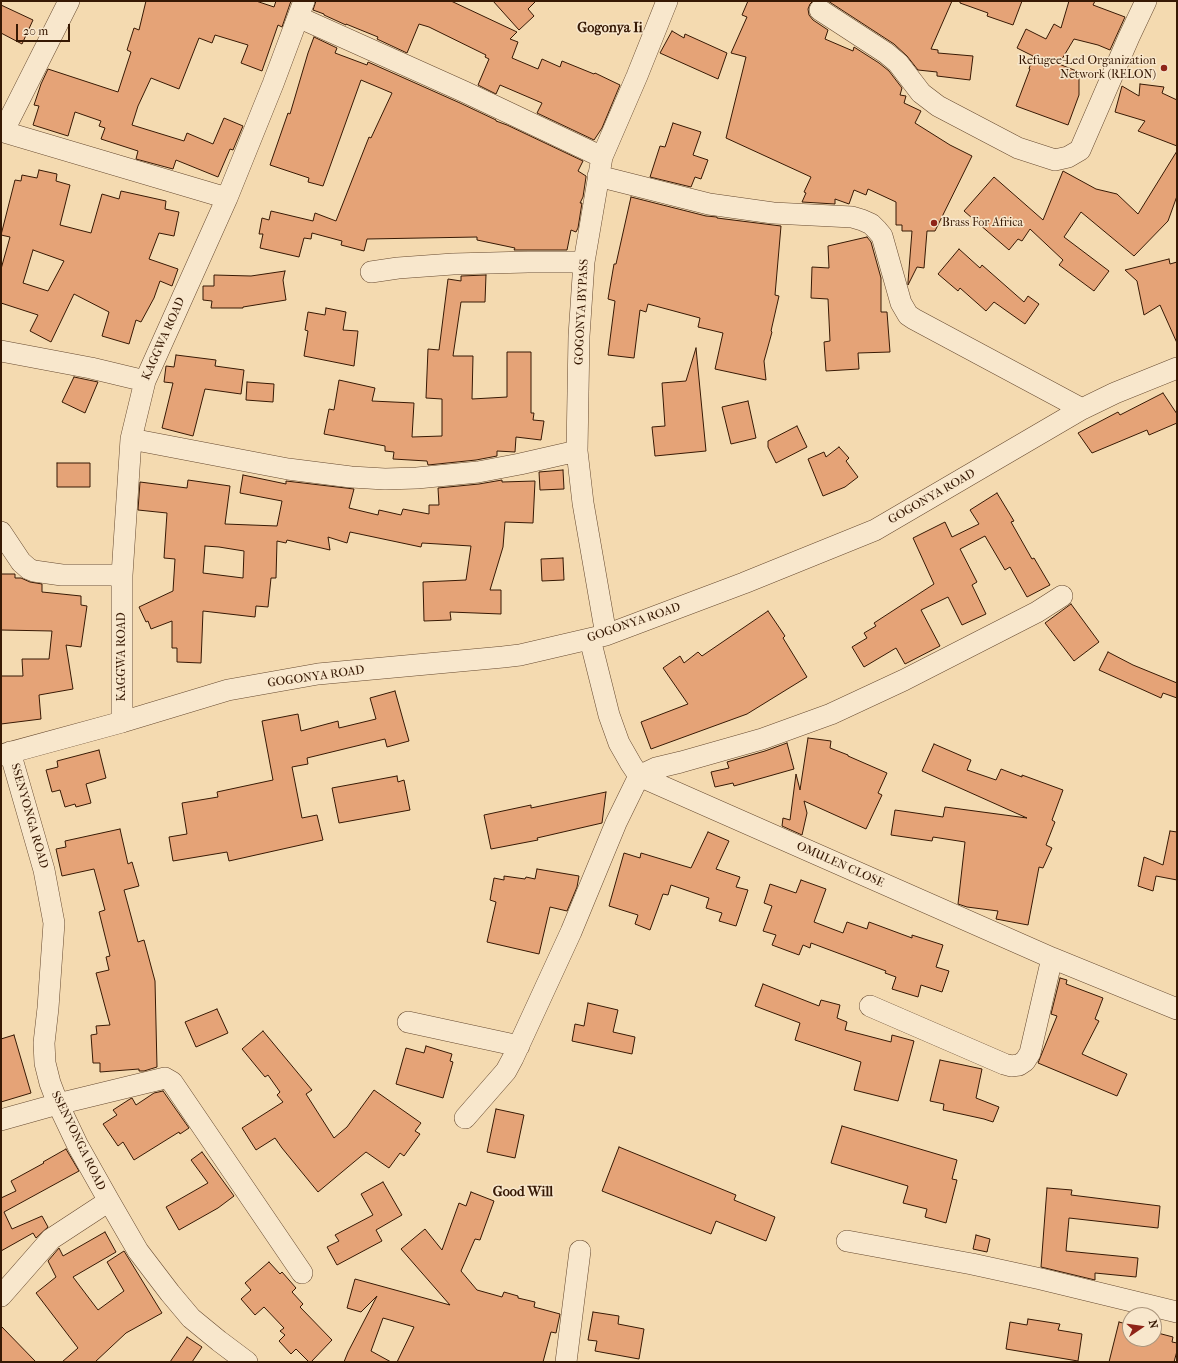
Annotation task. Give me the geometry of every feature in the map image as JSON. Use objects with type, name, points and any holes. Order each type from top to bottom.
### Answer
[{"type":"street","points":[[70,1],[2,132],[227,198]]},
{"type":"street","points":[[820,10],[886,53],[898,63],[921,93],[938,106],[1018,148],[1055,160],[1068,157],[1080,150],[1146,1]]},
{"type":"street","name":"GOGONYA BYPASS","points":[[598,637],[577,451],[579,336],[584,262],[600,166],[637,76],[665,2]]},
{"type":"street","points":[[301,9],[465,92],[600,166],[709,204],[773,214],[852,217],[862,220],[874,227],[882,236],[901,303],[908,315],[1082,409]]},
{"type":"street","name":"KAGGWA ROAD","points":[[122,722],[122,575],[132,439],[145,381],[227,198],[273,84],[301,9]]},
{"type":"street","points":[[371,272],[398,268],[453,264],[584,262]]},
{"type":"street","points":[[1,351],[91,368],[145,381]]},
{"type":"street","name":"GOGONYA ROAD","points":[[6,754],[122,722],[235,688],[318,674],[503,658],[598,637],[744,583],[875,530],[1082,409],[1115,393],[1177,368]]},
{"type":"street","points":[[132,439],[288,470],[385,479],[417,478],[478,472],[577,451]]},
{"type":"street","points":[[1,532],[21,562],[34,572],[62,575],[122,575]]},
{"type":"street","points":[[465,1118],[506,1071],[519,1046],[571,932],[616,823],[639,776],[656,768],[762,739],[831,714],[904,680],[1023,619],[1062,596]]},
{"type":"street","points":[[598,637],[609,715],[619,743],[639,776]]},
{"type":"street","name":"SSENYONGA ROAD","points":[[6,754],[44,870],[53,916],[52,962],[44,1043],[47,1070],[58,1104],[78,1146],[138,1251],[187,1313],[219,1341],[247,1362]]},
{"type":"street","name":"OMULEN CLOSE","points":[[639,776],[1052,958],[1177,1009]]},
{"type":"street","points":[[870,1006],[1004,1064],[1011,1066],[1019,1065],[1025,1061],[1030,1054],[1052,958]]},
{"type":"street","points":[[408,1022],[519,1046]]},
{"type":"street","points":[[1,1120],[58,1104],[165,1078],[172,1082],[302,1273]]},
{"type":"street","points":[[1,1296],[51,1239],[109,1202]]},
{"type":"street","points":[[847,1241],[1041,1279],[1177,1312]]},
{"type":"street","points":[[566,1362],[580,1251]]},
{"type":"building","points":[[146,1],[256,1],[274,7],[276,1],[291,1],[282,27],[278,25],[262,71],[241,63],[248,45],[215,35],[212,43],[199,38],[179,89],[151,78],[138,106],[132,125],[184,141],[187,133],[213,144],[224,118],[243,126],[233,150],[230,149],[218,177],[176,160],[173,169],[136,159],[138,151],[101,139],[105,128],[99,126],[101,121],[75,112],[68,136],[33,125],[39,106],[34,105],[48,69],[118,92],[131,52],[127,50],[134,28],[139,30]]},
{"type":"building","points":[[316,1],[451,1],[517,32],[510,39],[518,42],[512,58],[538,69],[542,59],[560,67],[562,61],[594,74],[595,73],[620,85],[602,128],[594,140],[537,113],[542,103],[500,85],[496,94],[478,85],[489,59],[485,57],[486,55],[429,27],[419,24],[407,53],[377,39],[378,37],[313,10]]},
{"type":"building","points":[[493,1],[536,1],[528,9],[534,16],[519,30]]},
{"type":"building","points":[[748,1],[813,1],[808,9],[809,15],[813,20],[828,30],[825,39],[853,51],[854,47],[879,63],[889,71],[902,88],[900,95],[906,96],[904,103],[921,111],[915,123],[950,145],[972,156],[935,231],[927,231],[924,268],[917,267],[908,285],[912,231],[902,231],[902,225],[896,225],[896,202],[868,189],[866,195],[854,190],[849,204],[835,199],[835,204],[802,202],[806,193],[804,192],[811,177],[726,138],[746,57],[731,53],[747,17],[742,15]]},
{"type":"building","points":[[828,1],[952,1],[931,49],[938,50],[938,53],[973,56],[970,80],[937,76],[937,72],[918,70],[907,56],[894,44]]},
{"type":"building","points":[[960,1],[1022,1],[1013,25],[987,16],[988,13],[960,3]]},
{"type":"building","points":[[1069,1],[1095,1],[1093,5],[1125,17],[1110,50],[1098,45],[1074,39],[1059,64],[1079,72],[1079,95],[1068,125],[1016,106],[1030,69],[1033,56],[1017,48],[1026,29],[1046,39],[1054,24],[1061,28]]},
{"type":"building","points":[[1,5],[33,20],[22,44],[1,33]]},
{"type":"building","points":[[672,31],[684,38],[685,34],[727,53],[718,79],[660,53]]},
{"type":"building","points":[[314,37],[337,48],[335,53],[367,65],[368,62],[460,103],[583,161],[578,171],[586,177],[583,197],[580,203],[582,203],[578,228],[576,232],[571,230],[567,250],[514,250],[515,248],[477,240],[477,237],[367,239],[364,251],[341,245],[342,241],[312,233],[311,239],[304,238],[299,257],[260,248],[263,234],[259,234],[262,218],[269,220],[271,211],[313,221],[315,213],[336,221],[369,137],[371,138],[392,93],[361,80],[323,186],[308,182],[309,178],[270,165],[288,113],[290,114]]},
{"type":"building","points":[[1140,84],[1164,87],[1162,93],[1177,100],[1177,146],[1138,131],[1145,121],[1115,112],[1122,86],[1139,96]]},
{"type":"building","points":[[673,123],[701,132],[693,155],[708,160],[701,179],[695,177],[691,187],[650,177],[660,146],[665,147]]},
{"type":"building","points":[[1177,151],[1177,196],[1168,221],[1134,256],[1081,212],[1064,237],[1109,271],[1094,291],[1059,265],[1063,260],[1030,229],[1022,241],[1018,239],[1009,250],[964,211],[994,177],[1043,220],[1063,171],[1096,189],[1117,194],[1138,214]]},
{"type":"building","points":[[39,170],[57,174],[56,181],[70,185],[60,225],[91,233],[102,194],[119,199],[121,191],[166,201],[165,209],[179,212],[174,236],[159,233],[149,259],[178,269],[172,286],[160,281],[154,298],[141,322],[136,320],[129,344],[102,336],[109,312],[74,294],[51,342],[30,331],[38,315],[1,303],[1,269],[10,237],[1,235],[15,180],[21,181],[22,175],[37,178]],"holes":[[[33,250],[64,261],[48,291],[23,283]]]},
{"type":"building","points":[[631,197],[706,216],[781,226],[775,295],[779,296],[772,332],[764,361],[766,380],[715,369],[723,333],[698,327],[700,318],[648,304],[646,312],[640,310],[634,358],[608,355],[615,301],[608,299],[614,264],[616,264]]},
{"type":"building","points":[[867,237],[871,242],[881,278],[881,312],[887,312],[890,352],[858,353],[859,369],[826,371],[824,342],[830,341],[828,299],[811,298],[812,267],[829,268],[828,246]]},
{"type":"building","points":[[959,249],[980,268],[982,265],[1024,302],[1028,296],[1039,304],[1025,324],[994,302],[986,311],[960,288],[958,291],[938,274]]},
{"type":"building","points":[[1169,259],[1170,264],[1177,262],[1177,343],[1160,305],[1144,315],[1137,281],[1125,270]]},
{"type":"building","points":[[285,271],[283,280],[286,300],[243,308],[211,308],[212,301],[203,300],[203,286],[214,286],[214,275],[251,276]]},
{"type":"building","points":[[486,275],[485,302],[461,302],[453,356],[473,356],[472,399],[507,397],[507,352],[531,352],[531,413],[534,413],[533,420],[544,421],[541,440],[516,437],[515,452],[497,451],[497,456],[476,460],[428,465],[427,461],[393,459],[394,452],[385,451],[385,446],[324,434],[329,409],[334,410],[339,380],[375,388],[372,401],[414,403],[412,437],[442,436],[442,399],[426,398],[428,349],[439,350],[448,279],[461,281],[461,276]]},
{"type":"building","points":[[326,308],[346,312],[343,330],[358,331],[354,366],[304,356],[308,331],[305,330],[308,312],[325,315]]},
{"type":"building","points":[[696,348],[706,451],[655,456],[652,427],[665,426],[662,383],[686,381]]},
{"type":"building","points":[[176,355],[216,360],[215,366],[244,370],[241,394],[205,389],[193,436],[162,428],[173,383],[164,382],[166,366],[174,367]]},
{"type":"building","points":[[74,377],[98,382],[85,413],[62,402]]},
{"type":"building","points":[[247,382],[274,384],[273,402],[246,400]]},
{"type":"building","points":[[1163,393],[1177,414],[1177,423],[1149,435],[1147,430],[1092,453],[1078,433],[1118,412],[1120,415]]},
{"type":"building","points":[[748,401],[756,438],[731,444],[722,407]]},
{"type":"building","points":[[797,426],[807,447],[776,463],[768,447],[768,441]]},
{"type":"building","points":[[839,447],[849,458],[846,461],[858,477],[845,487],[823,496],[808,459],[824,452],[826,457]]},
{"type":"building","points":[[57,463],[90,463],[90,487],[57,487]]},
{"type":"building","points":[[563,470],[564,489],[540,490],[539,472]]},
{"type":"building","points":[[243,475],[286,484],[286,481],[354,489],[349,508],[378,515],[379,510],[401,515],[403,509],[429,514],[429,505],[439,505],[438,488],[502,480],[502,482],[535,481],[533,523],[505,522],[503,547],[490,590],[501,590],[501,614],[450,612],[451,620],[424,621],[423,582],[466,580],[471,546],[422,543],[421,547],[350,532],[347,543],[328,537],[330,550],[287,540],[286,543],[277,541],[276,578],[271,578],[268,607],[256,606],[255,617],[203,611],[201,663],[177,662],[177,648],[172,648],[172,621],[151,629],[139,607],[173,591],[175,559],[164,558],[167,513],[138,510],[140,482],[187,488],[188,480],[230,486],[225,524],[277,526],[282,501],[240,493]],"holes":[[[205,546],[244,551],[243,578],[203,573]]]},
{"type":"building","points":[[997,493],[1014,521],[1011,522],[1032,559],[1034,558],[1050,585],[1027,597],[1010,567],[1005,570],[985,536],[960,549],[977,582],[972,585],[986,614],[962,625],[948,597],[921,610],[940,646],[905,664],[896,648],[864,667],[852,647],[867,638],[864,633],[876,626],[874,623],[934,584],[913,538],[945,522],[952,537],[979,524],[970,510]]},
{"type":"building","points":[[563,558],[564,580],[542,581],[541,559]]},
{"type":"building","points":[[1,574],[15,574],[15,578],[21,578],[30,582],[42,584],[42,592],[81,596],[81,605],[87,606],[81,647],[66,645],[73,689],[39,695],[41,719],[1,724],[1,676],[23,676],[22,659],[49,659],[52,631],[1,630]]},
{"type":"building","points":[[1071,604],[1099,642],[1074,661],[1045,623]]},
{"type":"building","points":[[768,611],[785,636],[783,638],[807,677],[747,714],[651,749],[641,722],[688,704],[663,668],[680,656],[684,663],[698,652],[702,656]]},
{"type":"building","points":[[1108,652],[1133,665],[1177,683],[1177,698],[1163,693],[1161,698],[1099,670]]},
{"type":"building","points":[[395,691],[409,741],[387,747],[385,739],[307,758],[308,764],[292,767],[302,818],[317,815],[323,840],[229,861],[227,852],[173,861],[169,837],[187,834],[182,803],[218,797],[217,792],[273,780],[262,721],[298,714],[301,731],[338,721],[339,728],[376,719],[370,698]]},
{"type":"building","points":[[808,738],[831,741],[830,748],[887,773],[878,793],[882,795],[866,829],[804,801],[807,813],[802,835],[782,826],[783,818],[790,820],[796,774],[800,790]]},
{"type":"building","points":[[787,743],[794,769],[734,786],[733,783],[715,787],[711,772],[729,768],[727,762]]},
{"type":"building","points":[[934,744],[971,760],[967,770],[996,780],[1001,769],[1063,790],[1052,820],[1055,822],[1046,845],[1052,848],[1043,868],[1039,867],[1028,925],[996,919],[998,911],[967,907],[958,904],[965,842],[933,837],[932,841],[891,835],[895,810],[943,817],[945,807],[1027,818],[922,771]]},
{"type":"building","points":[[99,750],[106,778],[86,784],[91,803],[76,807],[75,804],[65,807],[60,790],[52,792],[46,770],[58,767],[57,761]]},
{"type":"building","points":[[397,776],[398,782],[404,780],[410,810],[339,823],[332,788]]},
{"type":"building","points":[[606,792],[602,823],[537,838],[538,840],[491,849],[484,815],[531,805],[531,808]]},
{"type":"building","points":[[120,829],[128,864],[132,862],[139,886],[124,890],[138,942],[144,940],[155,981],[157,1067],[144,1071],[139,1071],[139,1069],[100,1072],[100,1063],[93,1063],[91,1035],[97,1034],[96,1026],[110,1025],[96,973],[109,970],[106,957],[110,956],[99,912],[105,910],[94,869],[62,876],[56,849],[66,847],[65,841]]},
{"type":"building","points":[[1170,831],[1177,832],[1177,880],[1156,876],[1153,891],[1138,886],[1144,857],[1163,865]]},
{"type":"building","points":[[708,832],[729,841],[716,869],[740,877],[736,887],[748,890],[736,926],[719,921],[722,913],[706,908],[709,898],[671,885],[668,895],[663,894],[650,930],[635,924],[638,915],[609,906],[624,853],[640,858],[641,853],[691,868]]},
{"type":"building","points":[[537,869],[579,876],[577,887],[567,911],[550,907],[539,954],[487,942],[496,902],[490,900],[494,878],[504,880],[504,876],[535,879]]},
{"type":"building","points":[[801,880],[826,889],[814,922],[843,933],[847,922],[867,929],[869,922],[912,938],[912,935],[943,945],[936,967],[949,971],[942,992],[921,985],[918,997],[892,989],[896,977],[885,973],[886,971],[811,943],[810,948],[803,945],[799,955],[772,945],[776,935],[763,931],[772,906],[764,903],[770,884],[796,893]]},
{"type":"building","points":[[1060,978],[1067,980],[1066,984],[1103,998],[1095,1019],[1099,1021],[1082,1054],[1127,1074],[1117,1096],[1038,1063],[1057,1016],[1051,1014]]},
{"type":"building","points":[[763,984],[819,1006],[821,1000],[840,1005],[837,1018],[847,1022],[845,1030],[891,1042],[892,1035],[914,1041],[898,1101],[854,1090],[861,1062],[795,1040],[800,1023],[755,1006]]},
{"type":"building","points":[[588,1003],[618,1010],[613,1032],[635,1037],[632,1054],[572,1041],[575,1024],[584,1026]]},
{"type":"building","points":[[217,1009],[228,1033],[196,1047],[185,1022]]},
{"type":"building","points":[[263,1031],[312,1090],[306,1094],[334,1138],[347,1127],[374,1090],[421,1123],[415,1131],[420,1134],[404,1156],[400,1153],[389,1168],[366,1152],[318,1192],[275,1138],[256,1150],[242,1128],[283,1102],[277,1095],[280,1092],[268,1075],[265,1077],[242,1049]]},
{"type":"building","points":[[14,1035],[31,1093],[1,1102],[1,1039]]},
{"type":"building","points":[[426,1046],[452,1054],[450,1061],[453,1062],[443,1098],[396,1084],[406,1048],[424,1053]]},
{"type":"building","points":[[940,1060],[982,1069],[976,1098],[999,1107],[993,1122],[943,1110],[944,1104],[930,1101]]},
{"type":"building","points":[[163,1091],[189,1128],[180,1134],[179,1132],[134,1160],[123,1142],[118,1146],[103,1124],[117,1115],[113,1110],[130,1099],[132,1098],[136,1105],[154,1093]]},
{"type":"building","points":[[496,1109],[524,1115],[515,1158],[487,1152]]},
{"type":"building","points":[[842,1126],[957,1160],[952,1179],[957,1180],[946,1223],[925,1217],[927,1209],[903,1203],[908,1186],[831,1163]]},
{"type":"building","points":[[619,1147],[736,1195],[734,1200],[775,1217],[766,1241],[716,1221],[711,1234],[602,1191]]},
{"type":"building","points":[[66,1149],[79,1171],[4,1212],[12,1229],[42,1216],[48,1227],[36,1238],[33,1233],[1,1251],[1,1198],[16,1191],[11,1181]]},
{"type":"building","points":[[202,1152],[234,1196],[218,1208],[179,1230],[166,1207],[208,1183],[191,1160]]},
{"type":"building","points":[[383,1182],[402,1215],[376,1230],[382,1241],[337,1265],[327,1247],[339,1241],[335,1235],[373,1215],[361,1194]]},
{"type":"building","points":[[1047,1188],[1072,1190],[1071,1195],[1160,1206],[1158,1228],[1069,1218],[1066,1251],[1138,1258],[1136,1277],[1095,1273],[1095,1280],[1041,1267]]},
{"type":"building","points":[[471,1192],[494,1201],[480,1240],[475,1239],[461,1271],[477,1290],[502,1297],[504,1292],[518,1296],[518,1298],[535,1302],[534,1307],[560,1314],[556,1333],[551,1332],[543,1362],[397,1362],[414,1327],[383,1318],[371,1351],[391,1362],[344,1362],[377,1296],[361,1312],[347,1308],[355,1279],[450,1305],[401,1249],[425,1229],[442,1250],[459,1203],[466,1206]]},
{"type":"building","points":[[105,1232],[116,1252],[73,1277],[98,1310],[124,1291],[107,1262],[124,1251],[162,1313],[126,1333],[95,1362],[62,1362],[78,1348],[36,1293],[56,1277],[48,1261],[59,1248],[63,1256]]},
{"type":"building","points":[[976,1235],[990,1239],[987,1252],[973,1249]]},
{"type":"building","points":[[269,1262],[280,1274],[282,1272],[296,1288],[292,1292],[303,1304],[300,1307],[332,1340],[311,1362],[309,1362],[296,1349],[291,1354],[279,1341],[285,1335],[280,1331],[284,1328],[264,1307],[255,1315],[241,1299],[251,1290],[245,1283]]},
{"type":"building","points":[[593,1312],[619,1316],[618,1324],[644,1329],[639,1359],[595,1351],[597,1341],[588,1340]]},
{"type":"building","points":[[1028,1319],[1060,1324],[1058,1330],[1082,1334],[1078,1361],[1006,1349],[1010,1322],[1027,1325]]},
{"type":"building","points":[[1119,1322],[1122,1323],[1122,1347],[1162,1347],[1162,1334],[1173,1337],[1172,1342],[1177,1343],[1177,1351],[1174,1362],[1109,1362]]},
{"type":"building","points":[[1,1326],[36,1362],[1,1362]]},
{"type":"building","points":[[187,1337],[202,1347],[192,1362],[170,1362]]},
{"type":"place","name":"Refugee-Led Organization Network (RELON)","points":[[1164,68]]},
{"type":"place","name":"Brass For Africa","points":[[934,223]]},
{"type":"district","name":"Gogonya Ii","points":[[610,29]]},
{"type":"district","name":"Good Will","points":[[523,1193]]}]
